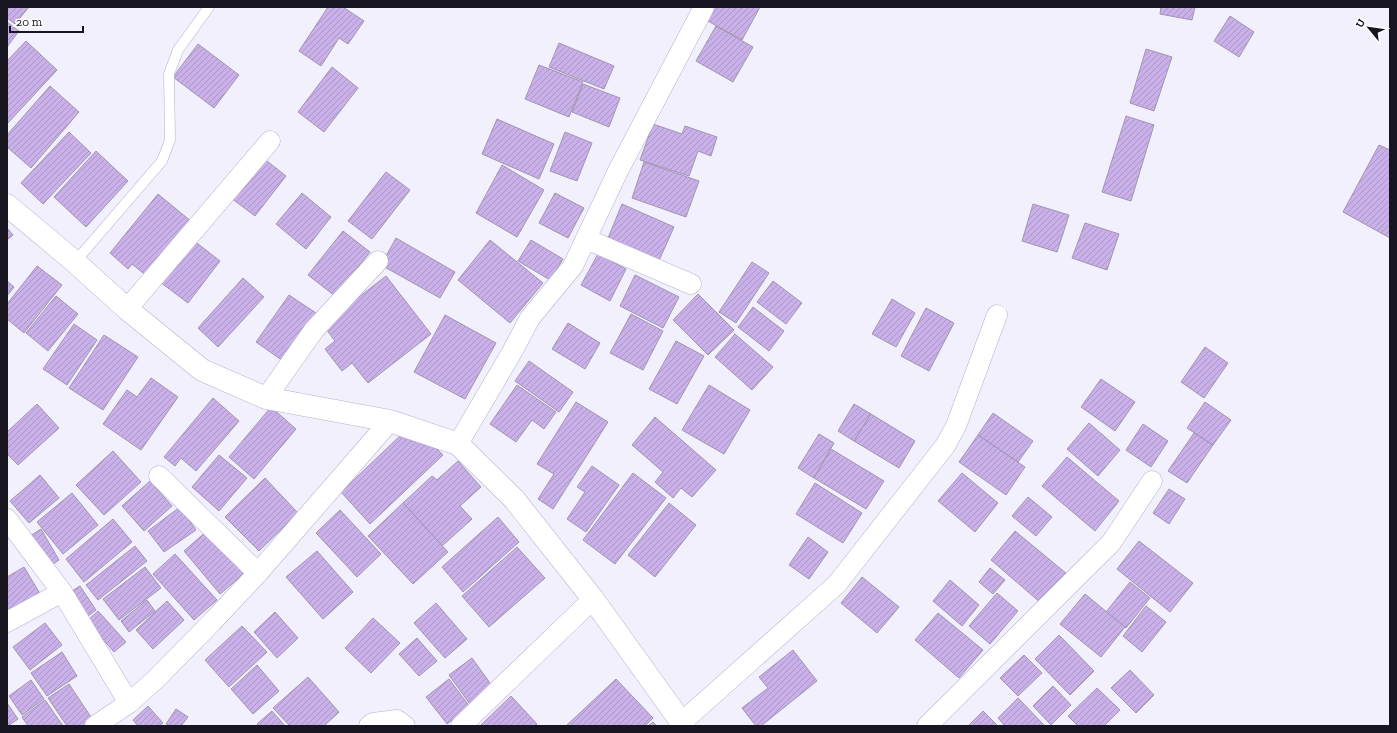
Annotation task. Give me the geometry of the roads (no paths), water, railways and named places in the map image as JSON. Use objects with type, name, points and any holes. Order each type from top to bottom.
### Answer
[{"type":"street","points":[[458,444],[512,352],[530,318],[573,266],[618,171],[704,7]]},
{"type":"street","points":[[127,309],[270,141]]},
{"type":"street","points":[[7,205],[75,262],[127,309],[202,370],[266,398],[390,421],[458,444],[514,499],[593,599],[683,724],[837,584],[945,446],[956,426],[997,315]]},
{"type":"street","points":[[586,239],[691,284]]},
{"type":"street","points":[[266,398],[314,330],[378,261]]},
{"type":"street","points":[[94,726],[129,703],[165,670],[212,622],[258,573],[390,421]]},
{"type":"street","points":[[159,476],[258,573]]},
{"type":"street","points":[[927,726],[1111,543],[1152,481]]},
{"type":"street","points":[[7,518],[62,592],[129,703]]},
{"type":"street","points":[[7,622],[62,592]]},
{"type":"street","points":[[461,726],[593,599]]},
{"type":"street","points":[[369,726],[373,723],[397,720],[405,726]]},
{"type":"lane","points":[[75,262],[162,161],[170,140],[169,74],[178,50],[209,7]]}]
